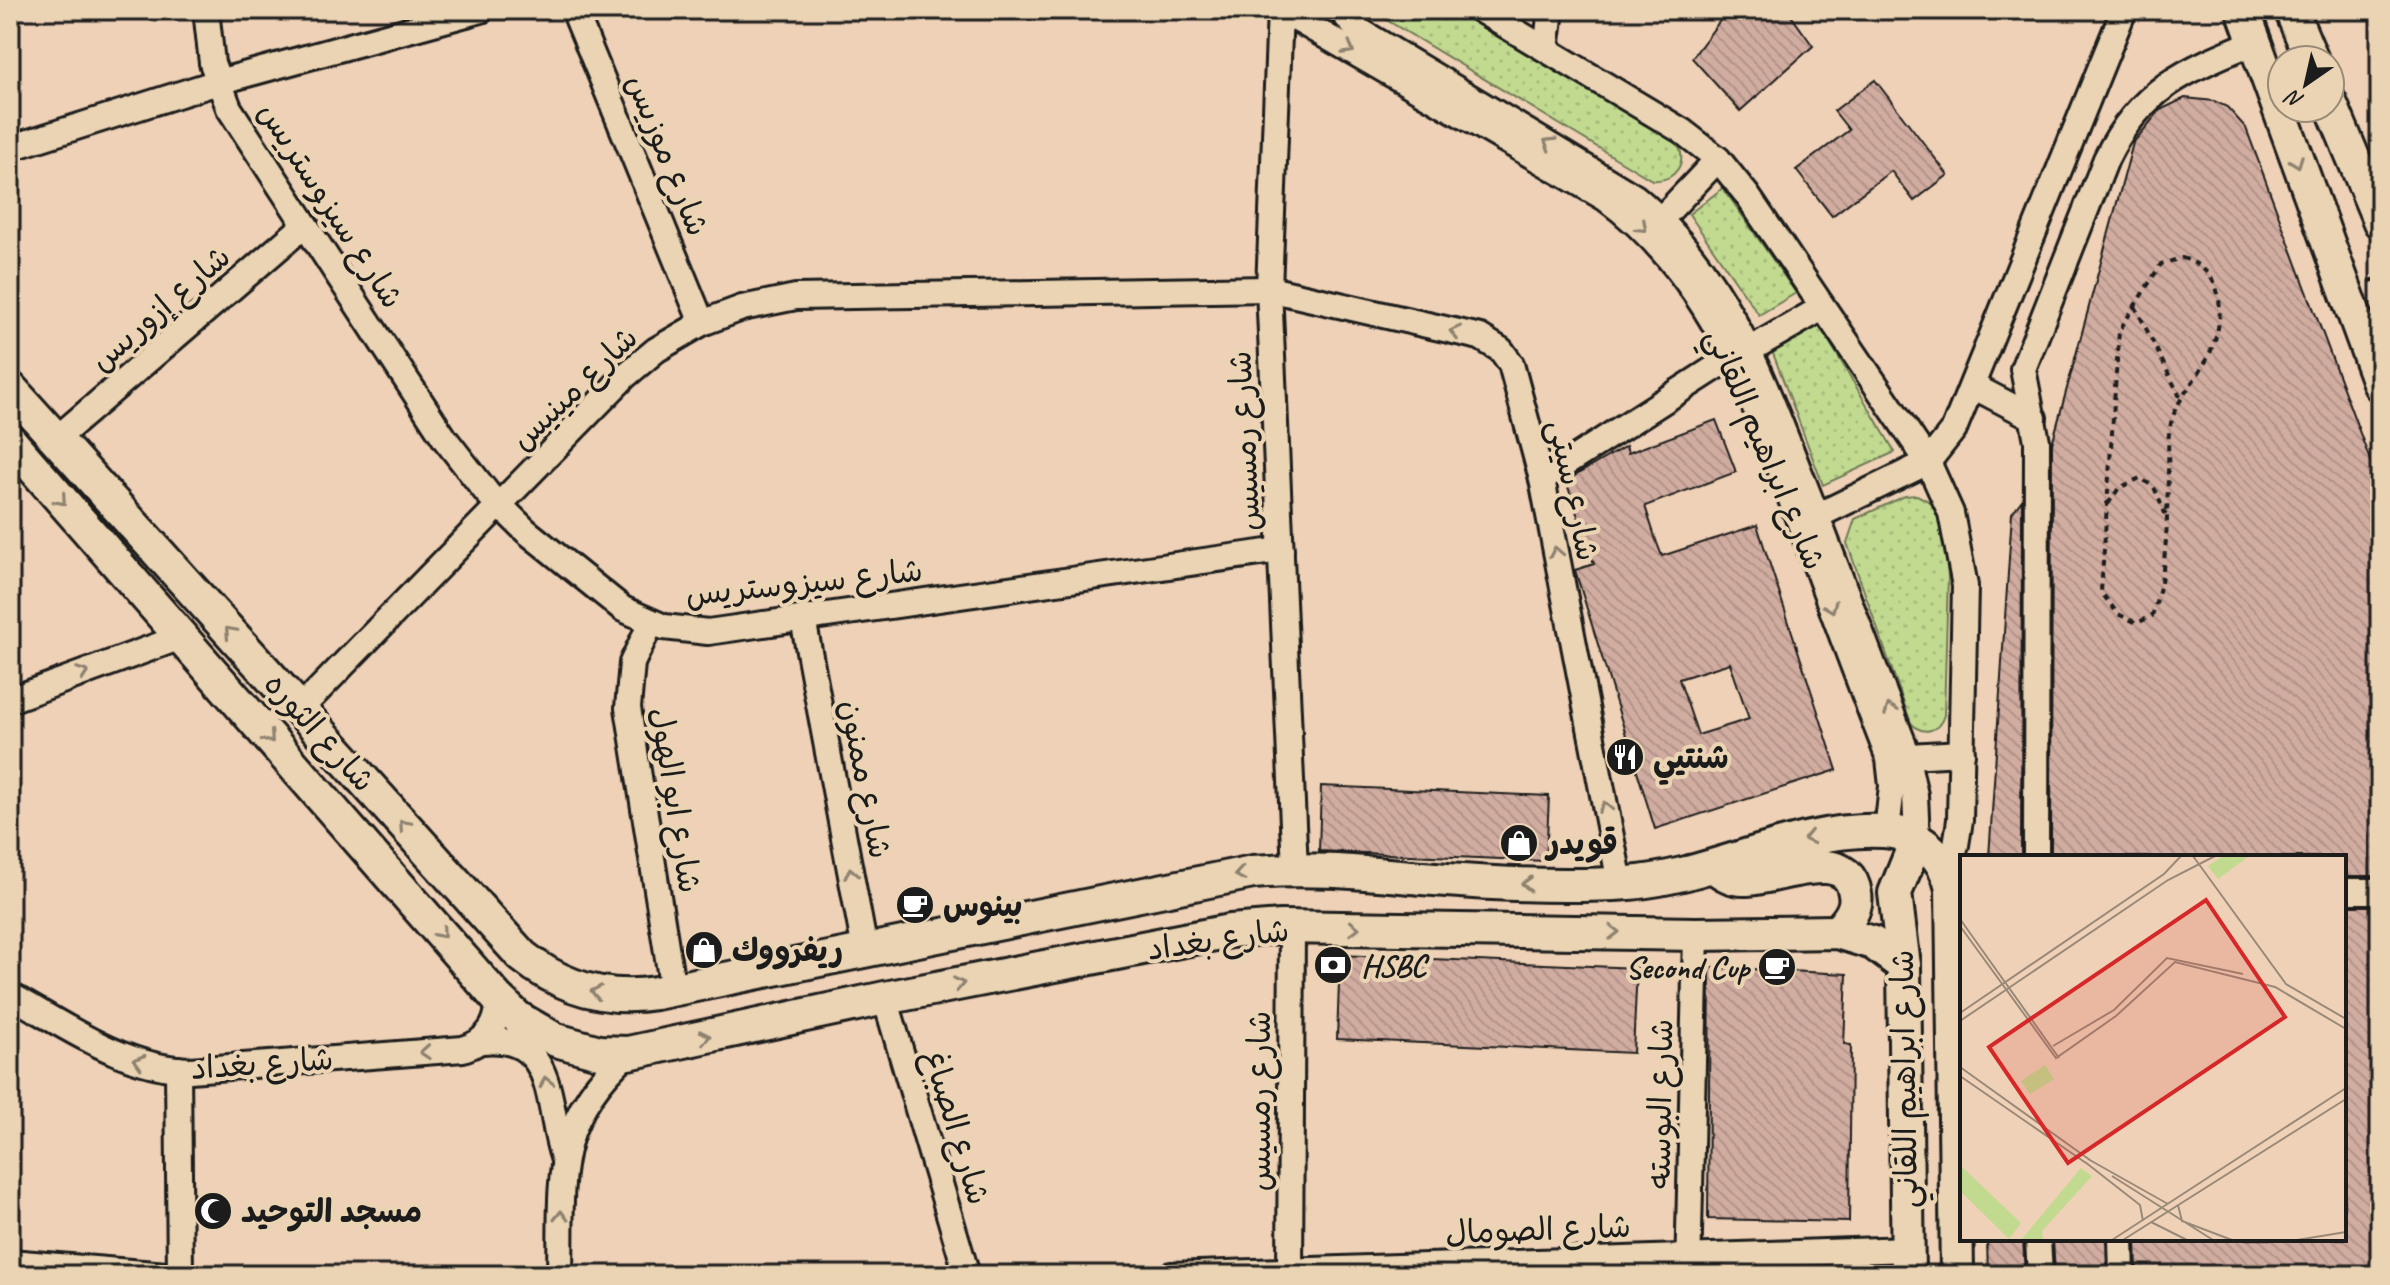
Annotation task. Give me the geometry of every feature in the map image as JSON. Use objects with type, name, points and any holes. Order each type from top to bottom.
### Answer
[{"type":"main road","points":[[2243,10],[2380,385]]},
{"type":"main road","points":[[2291,10],[2305,44]]},
{"type":"main road","points":[[2339,124],[2380,222]]},
{"type":"main road","name":"شارع الثوره","points":[[10,388],[535,966],[563,983],[593,993],[625,996],[673,990]]},
{"type":"main road","name":"شارع الثوره","points":[[10,441],[497,998],[518,1018],[556,1040],[599,1052],[628,1053]]},
{"type":"main road","points":[[1895,893],[1925,885],[1943,890],[1950,885],[1937,856],[1902,835]]},
{"type":"main road","name":"شارع بغداد","points":[[673,990],[1239,874],[1295,869],[1483,882],[1620,883],[1660,880],[1715,867],[1813,836],[1902,835]]},
{"type":"main road","name":"شارع ابراهيم اللقاني","points":[[1902,835],[1895,893],[1904,966],[1908,1262]]},
{"type":"main road","points":[[1715,867],[1729,877],[1746,880],[1808,868],[1838,869],[1851,881],[1856,899],[1851,914],[1837,932]]},
{"type":"main road","name":"شارع ابراهيم اللقاني","points":[[1950,885],[1957,1275]]},
{"type":"main road","name":"شارع بغداد","points":[[628,1053],[885,998],[1230,931],[1292,926],[1696,934],[1837,932],[1873,943],[1904,966]]},
{"type":"street","name":"شارع سيزوستريس","points":[[206,10],[208,44],[229,108],[455,454],[500,507],[611,601],[651,623],[679,630],[708,632],[1281,550]]},
{"type":"street","points":[[10,148],[218,82],[481,10]]},
{"type":"street","name":"شارع موزيس","points":[[574,10],[702,323]]},
{"type":"street","name":"شارع رمسيس","points":[[1280,10],[1269,289],[1295,869]]},
{"type":"street","name":"شارع ابراهيم اللقاني","points":[[1280,10],[1622,210],[1681,268],[1742,353],[1766,435],[1889,759],[1902,835]]},
{"type":"street","name":"شارع ابراهيم اللقاني","points":[[1341,10],[1357,29],[1607,178],[1661,219],[1709,278],[1817,516],[1908,756],[1915,795],[1902,835]]},
{"type":"street","name":"شارع ابراهيم اللقاني","points":[[1480,10],[1670,123],[1718,159],[1742,188],[1928,462],[1951,513],[1964,574],[1962,753],[1958,838],[1950,885]]},
{"type":"street","points":[[1546,49],[1551,10]]},
{"type":"street","points":[[1817,516],[1928,462],[1954,429],[2124,10]]},
{"type":"street","points":[[2036,855],[2037,441],[2024,363],[2117,138],[2138,109],[2168,81],[2189,68],[2254,42]]},
{"type":"street","points":[[1661,219],[1718,159]]},
{"type":"street","name":"شارع إزوريس","points":[[55,440],[305,225]]},
{"type":"street","name":"شارع مينيس","points":[[300,709],[635,367],[667,343],[702,323],[742,308],[796,297],[1269,289]]},
{"type":"street","name":"شارع سيتى","points":[[1269,289],[1480,337],[1494,345],[1514,372],[1542,479],[1620,883]]},
{"type":"street","points":[[1542,479],[1742,353],[1822,308]]},
{"type":"street","points":[[1973,386],[2034,418]]},
{"type":"street","name":"شارع ممنون","points":[[803,619],[865,950]]},
{"type":"street","name":"شارع ابو الهول","points":[[651,623],[632,663],[628,708],[673,990]]},
{"type":"street","points":[[10,700],[181,637]]},
{"type":"street","points":[[1908,756],[1962,753]]},
{"type":"street","points":[[2346,891],[2380,891]]},
{"type":"street","name":"شارع رمسيس","points":[[1290,1272],[1292,926]]},
{"type":"street","name":"شارع البوسته","points":[[1688,1265],[1696,934]]},
{"type":"street","name":"شارع بغداد","points":[[10,995],[115,1052],[178,1069],[463,1049],[481,1041]]},
{"type":"street","points":[[481,1041],[494,1025],[497,998]]},
{"type":"street","name":"شارع الصباغ","points":[[885,998],[967,1275]]},
{"type":"street","points":[[481,1041],[515,1045],[541,1066],[548,1081],[563,1157],[560,1275]]},
{"type":"street","points":[[563,1157],[590,1097],[628,1053]]},
{"type":"street","points":[[178,1069],[180,1275]]},
{"type":"street","points":[[2038,1241],[2040,1275]]},
{"type":"street","points":[[2121,1241],[2122,1275]]},
{"type":"street","points":[[10,1262],[167,1275]]},
{"type":"street","name":"شارع الصومال","points":[[1171,1275],[1908,1262]]},
{"type":"path","points":[[2182,258],[2200,263],[2217,285],[2219,318],[2211,351],[2199,374],[2180,397],[2170,428],[2163,584],[2152,616],[2137,623],[2118,614],[2101,592],[2119,331],[2161,264],[2182,258]]},
{"type":"path","points":[[2135,306],[2180,397]]},
{"type":"path","points":[[2107,505],[2119,488],[2140,478],[2154,487],[2167,518]]},
{"type":"green space","points":[[1370,10],[1458,10],[1677,142],[1681,157],[1678,169],[1668,178],[1652,180]]},
{"type":"green space","points":[[1723,188],[1796,293],[1759,315],[1689,214]]},
{"type":"green space","points":[[1820,326],[1895,452],[1823,485],[1771,348]]},
{"type":"green space","points":[[1917,495],[1934,504],[1943,528],[1948,576],[1944,715],[1935,728],[1925,731],[1911,723],[1847,543],[1855,519],[1905,496]]},
{"type":"building","points":[[1728,10],[1787,10],[1813,46],[1740,111],[1692,58]]},
{"type":"building","points":[[1875,80],[1948,175],[1914,201],[1891,171],[1832,216],[1796,170],[1849,130],[1834,111]]},
{"type":"building","points":[[2185,98],[2214,101],[2227,107],[2246,128],[2380,487],[2380,876],[2346,876],[2346,855],[2051,855],[2052,444],[2133,143],[2160,110]]},
{"type":"building","points":[[1716,420],[1736,472],[1645,506],[1657,543],[1662,556],[1757,525],[1837,770],[1655,829],[1575,570],[1594,564],[1566,481],[1626,446],[1628,453]],"holes":[[[1730,663],[1749,719],[1698,735],[1679,679]]]},
{"type":"building","points":[[2022,500],[2021,855],[1989,855],[2012,513]]},
{"type":"building","points":[[1321,786],[1549,796],[1546,861],[1319,851]]},
{"type":"building","points":[[2346,906],[2380,906],[2380,1275],[2137,1275],[2136,1241],[2346,1241]]},
{"type":"building","points":[[1340,955],[1637,968],[1633,1053],[1337,1039]]},
{"type":"building","points":[[1710,967],[1847,974],[1844,1044],[1851,1045],[1849,1222],[1708,1219]]},
{"type":"building","points":[[1987,1241],[2023,1241],[2025,1275],[1988,1275]]},
{"type":"building","points":[[2053,1241],[2106,1241],[2107,1275],[2055,1275]]},
{"type":"place","name":"شنتيي","points":[[1625,757]]},
{"type":"place","name":"قويدر","points":[[1519,843]]},
{"type":"place","name":"بينوس","points":[[915,905]]},
{"type":"place","name":"ريفرووك","points":[[704,950]]},
{"type":"place","name":"HSBC","points":[[1333,965]]},
{"type":"place","name":"Second Cup","points":[[1777,967]]},
{"type":"place","name":"مسجد التوحيد","points":[[213,1211]]}]
